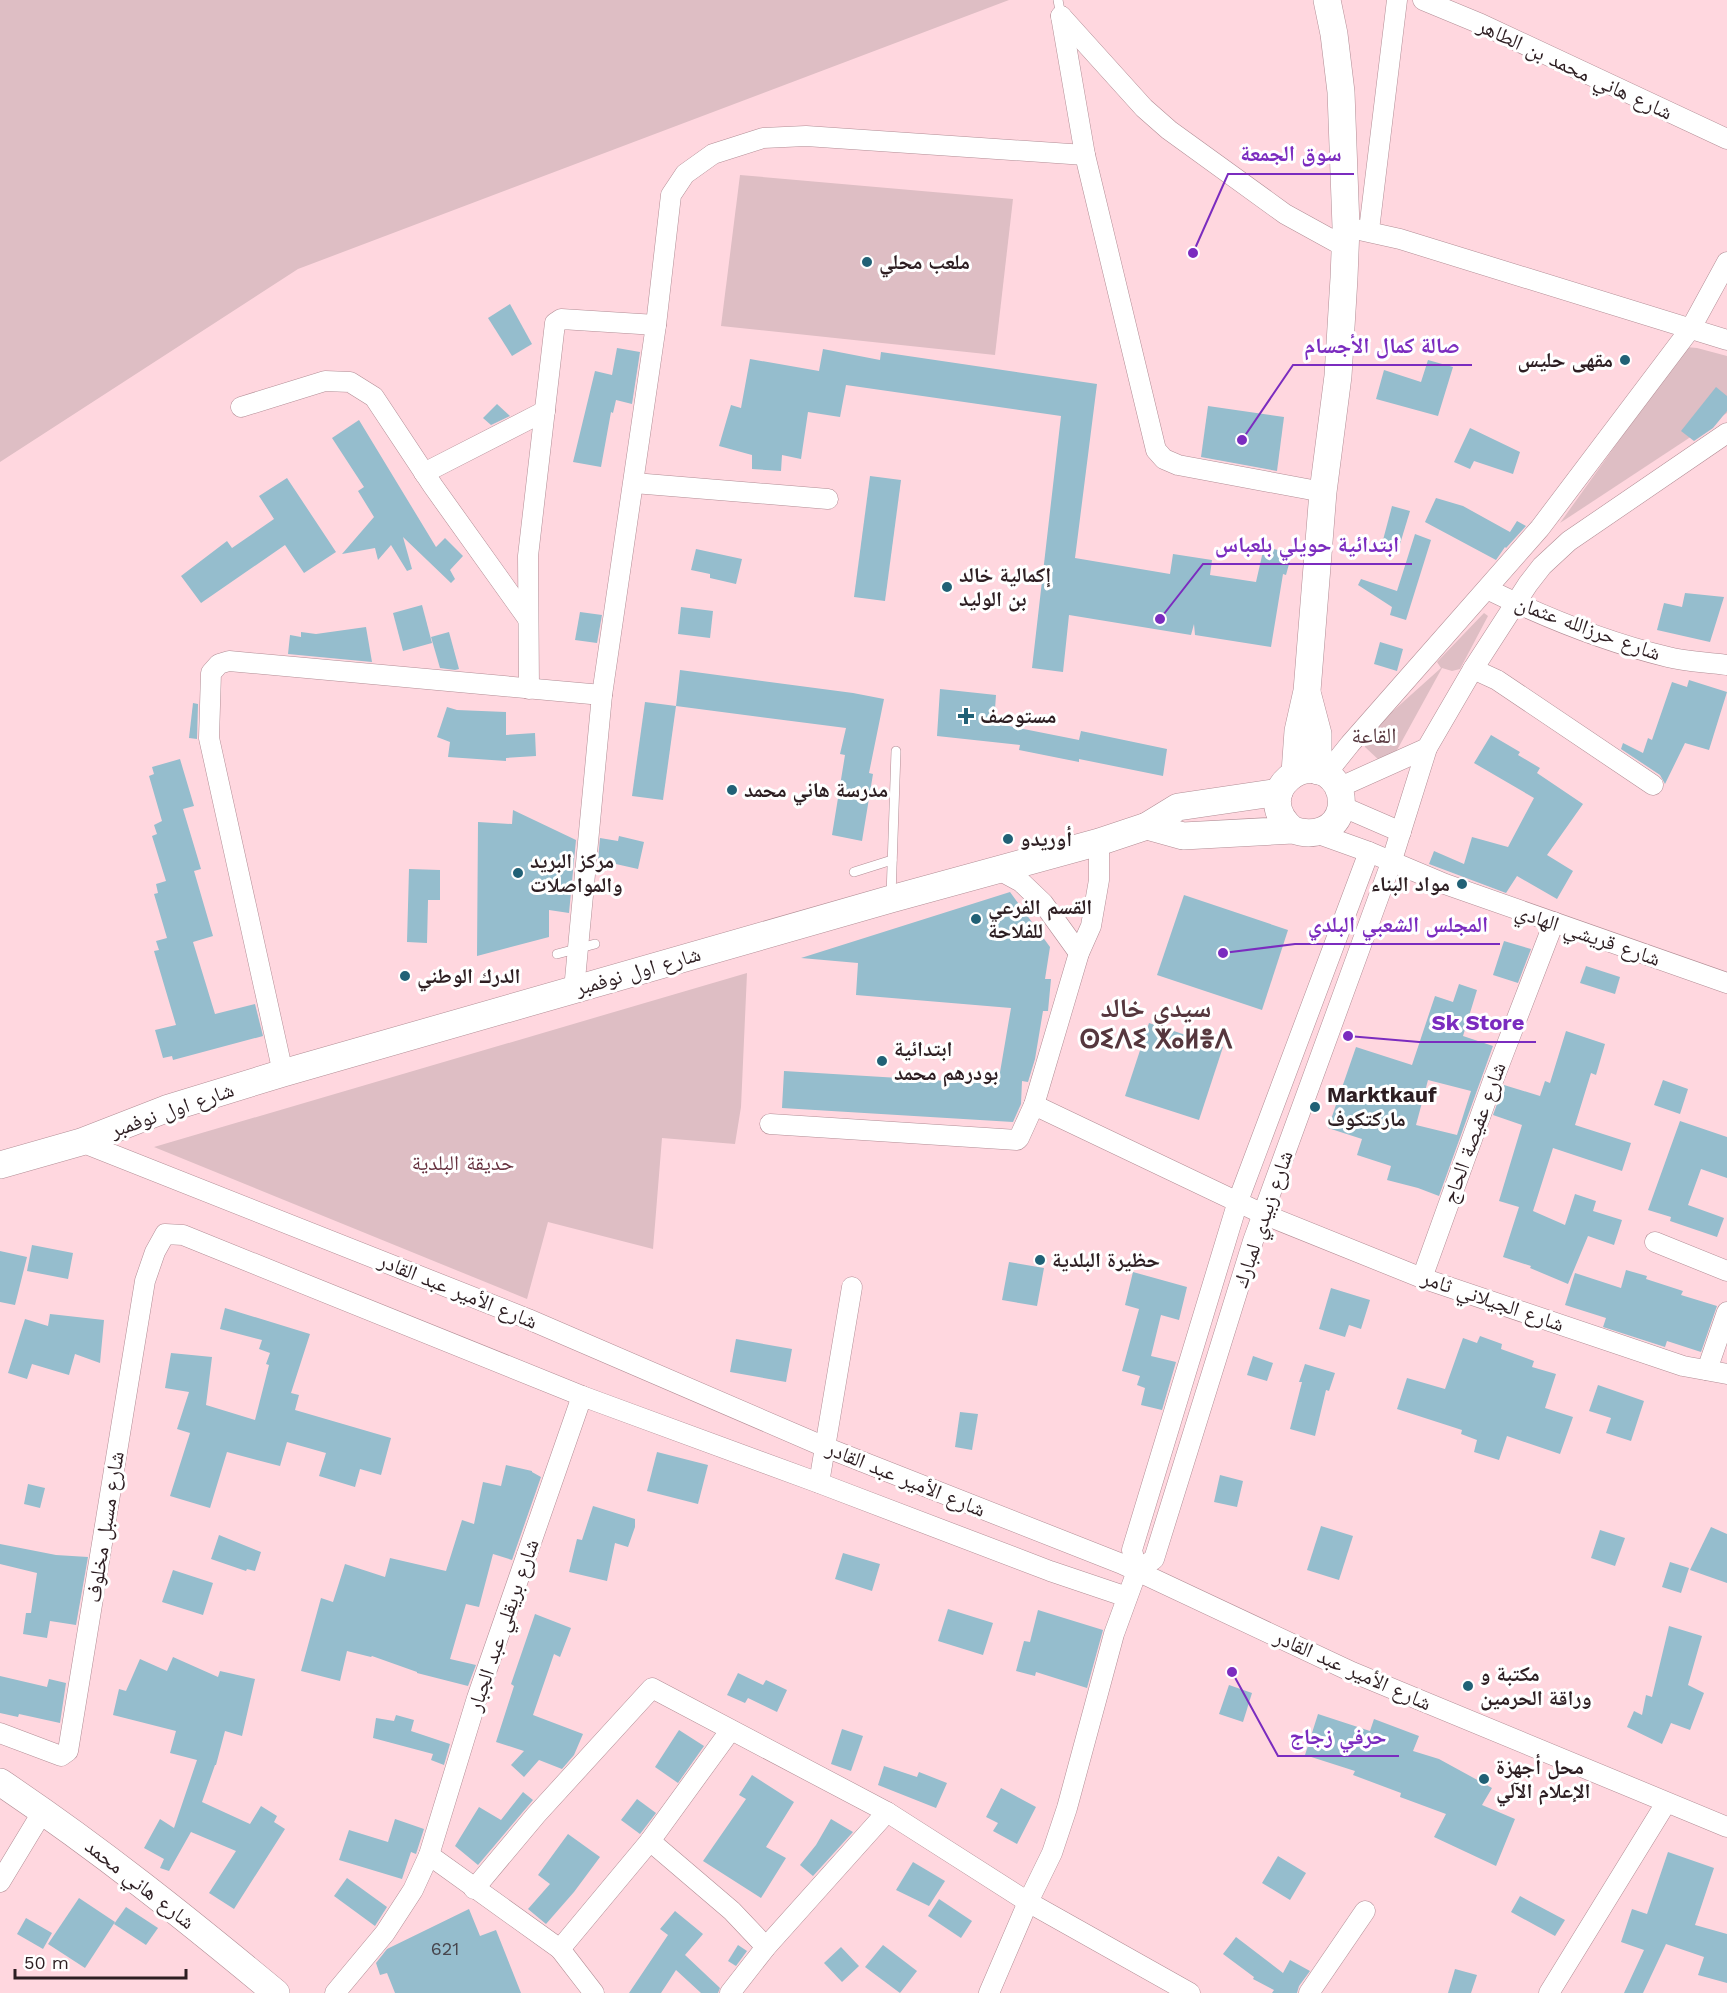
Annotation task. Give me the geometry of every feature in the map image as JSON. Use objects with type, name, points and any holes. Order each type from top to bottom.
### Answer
[{"type":"main road","points":[[1148,826],[1183,836],[1305,831],[1333,824],[1316,784],[1298,730],[1307,692],[1323,492],[1353,235],[1341,92],[1334,34],[1327,0]]},
{"type":"main road","points":[[1305,831],[1281,817],[1278,809],[1316,784]]},
{"type":"main road","name":"شارع اول نوفمبر","points":[[0,1165],[81,1142],[165,1109],[283,1073],[891,899],[1099,842],[1148,826],[1178,807],[1316,784]]},
{"type":"main road","name":"شارع هاني محمد","points":[[0,1782],[141,1883],[276,1993]]},
{"type":"street","points":[[1353,235],[1397,0]]},
{"type":"street","name":"شارع هاني محمد بن الطاهر","points":[[1423,0],[1481,24],[1727,139]]},
{"type":"street","points":[[1060,8],[1144,108],[1168,130],[1286,214],[1727,340]]},
{"type":"street","points":[[1060,8],[1084,155],[1156,450],[1164,459],[1179,465],[1323,492]]},
{"type":"street","points":[[574,990],[586,947],[602,695],[656,325],[671,195],[685,174],[712,154],[763,138],[806,136],[1084,155]]},
{"type":"street","points":[[1316,784],[1540,528],[1691,328],[1727,262]]},
{"type":"street","points":[[529,689],[528,556],[554,327],[557,320],[561,319],[656,325]]},
{"type":"street","points":[[241,407],[325,381],[350,382],[374,397],[424,473],[528,619]]},
{"type":"street","points":[[424,473],[545,411]]},
{"type":"street","name":"شارع زبيدي لمبارك","points":[[1137,1571],[1154,1559],[1249,1252],[1391,863],[1427,748],[1473,669],[1542,566],[1569,541],[1727,433]]},
{"type":"street","points":[[634,483],[828,499]]},
{"type":"street","name":"شارع حرزالله عثمان","points":[[1487,589],[1516,603],[1611,640],[1669,657],[1727,665]]},
{"type":"street","points":[[283,1073],[209,738],[211,673],[219,664],[229,661],[602,695]]},
{"type":"street","points":[[1473,669],[1497,681],[1653,785]]},
{"type":"street","points":[[1316,784],[1427,748]]},
{"type":"street","points":[[1316,784],[1401,832]]},
{"type":"street","name":"شارع قريشي الهادي","points":[[1305,831],[1369,852],[1445,884],[1727,983]]},
{"type":"street","points":[[771,1124],[1017,1140],[1034,1105],[1079,953],[1091,926],[1100,861],[1099,842]]},
{"type":"street","points":[[989,1993],[1052,1853],[1114,1634],[1137,1571],[1132,1550],[1238,1201],[1369,852]]},
{"type":"street","points":[[997,869],[1021,882],[1043,903],[1079,953]]},
{"type":"street","name":"شارع عفيصة الحاج","points":[[1422,1278],[1494,1078],[1554,922]]},
{"type":"street","name":"شارع الجيلاني ثامر","points":[[1034,1105],[1263,1214],[1422,1278],[1683,1366],[1727,1374]]},
{"type":"street","name":"شارع الأمير عبد القادر","points":[[81,1142],[528,1319],[825,1447],[1137,1571],[1352,1672],[1727,1827]]},
{"type":"street","name":"شارع الأمير عبد القادر","points":[[165,1234],[183,1236],[582,1396],[1050,1571],[1127,1597]]},
{"type":"street","name":"شارع مسبل مخلوف","points":[[0,1734],[61,1756],[68,1752],[145,1281],[154,1252],[165,1234]]},
{"type":"street","points":[[1655,1242],[1727,1271]]},
{"type":"street","points":[[819,1483],[852,1287]]},
{"type":"street","points":[[1707,1370],[1727,1312]]},
{"type":"street","name":"شارع بريقلي عبد الجبار","points":[[335,1993],[385,1933],[413,1890],[429,1855],[477,1698],[582,1396]]},
{"type":"street","points":[[474,1889],[536,1815],[652,1688],[887,1812],[1028,1902],[1190,1993]]},
{"type":"street","points":[[560,1949],[650,1841],[730,1731]]},
{"type":"street","points":[[1549,1993],[1666,1803]]},
{"type":"street","points":[[0,1882],[43,1811]]},
{"type":"street","points":[[730,1993],[766,1947],[887,1812]]},
{"type":"street","points":[[650,1841],[695,1877],[766,1947]]},
{"type":"street","points":[[429,1855],[560,1949],[594,1993]]},
{"type":"street","points":[[1309,1993],[1365,1911]]},
{"type":"lane","points":[[891,899],[896,751]]},
{"type":"lane","points":[[854,872],[892,860]]},
{"type":"lane","points":[[557,954],[586,947]]},
{"type":"green space","points":[[0,0],[1009,0],[298,269],[0,462]]},
{"type":"green space","name":"ملعب محلي","points":[[740,175],[1013,199],[995,355],[721,326]]},
{"type":"green space","points":[[1686,347],[1727,356],[1727,413],[1560,523]]},
{"type":"green space","points":[[1484,613],[1488,616],[1460,669],[1452,671],[1442,668],[1391,761],[1381,762],[1365,747],[1364,737],[1441,668],[1437,662]]},
{"type":"green space","name":"حديقة البلدية","points":[[747,973],[741,1107],[735,1144],[662,1138],[653,1249],[548,1222],[527,1299],[154,1147]]},
{"type":"building","points":[[510,304],[532,344],[512,356],[488,318]]},
{"type":"building","points":[[617,348],[640,352],[632,404],[616,400],[613,413],[611,412],[601,467],[573,462],[595,371],[612,375]]},
{"type":"building","points":[[823,349],[880,360],[881,352],[1097,384],[1075,558],[1170,574],[1173,554],[1212,560],[1210,575],[1256,582],[1264,547],[1292,553],[1286,575],[1283,574],[1271,647],[1195,635],[1194,624],[1191,635],[1069,615],[1063,672],[1032,668],[1061,416],[846,385],[840,417],[808,412],[801,459],[782,455],[781,471],[752,469],[752,455],[719,446],[731,405],[741,408],[750,359],[819,371]]},
{"type":"building","points":[[1428,360],[1453,367],[1438,416],[1376,399],[1384,370],[1421,382]]},
{"type":"building","points":[[1716,387],[1727,396],[1727,411],[1713,428],[1694,441],[1681,431]]},
{"type":"building","points":[[497,404],[510,416],[491,425],[483,418]]},
{"type":"building","points":[[1208,406],[1284,417],[1277,471],[1201,457]]},
{"type":"building","points":[[359,420],[436,547],[445,538],[463,556],[450,570],[455,579],[451,583],[403,537],[412,569],[407,571],[391,545],[378,560],[375,548],[342,554],[374,517],[358,491],[364,487],[332,438]]},
{"type":"building","points":[[1470,428],[1520,452],[1513,474],[1474,461],[1470,469],[1454,462]]},
{"type":"building","points":[[870,476],[901,480],[885,601],[854,597]]},
{"type":"building","points":[[287,478],[336,552],[304,573],[285,545],[201,603],[181,576],[227,541],[232,548],[274,519],[259,496]]},
{"type":"building","points":[[1436,498],[1463,506],[1510,532],[1517,521],[1526,526],[1505,547],[1496,560],[1425,522]]},
{"type":"building","points":[[1392,506],[1410,511],[1400,544],[1383,540]]},
{"type":"building","points":[[1415,534],[1431,540],[1406,620],[1390,615],[1392,607],[1358,585],[1361,579],[1397,591]]},
{"type":"building","points":[[696,549],[742,559],[736,584],[710,578],[710,574],[691,570]]},
{"type":"building","points":[[1685,593],[1724,597],[1710,642],[1657,630],[1664,603],[1682,607]]},
{"type":"building","points":[[422,605],[432,643],[403,651],[393,613]]},
{"type":"building","points":[[681,607],[713,611],[710,638],[678,634]]},
{"type":"building","points":[[580,612],[602,615],[597,643],[575,640]]},
{"type":"building","points":[[366,627],[372,662],[288,654],[290,635],[301,637],[301,632],[316,634]]},
{"type":"building","points":[[449,632],[459,669],[455,670],[440,668],[431,637]]},
{"type":"building","points":[[1380,642],[1403,649],[1397,671],[1374,664]]},
{"type":"building","points":[[680,670],[884,699],[869,773],[873,774],[862,841],[832,835],[845,755],[840,754],[846,728],[676,706]]},
{"type":"building","points":[[1689,680],[1727,692],[1709,750],[1685,743],[1665,784],[1660,775],[1621,749],[1623,743],[1643,753],[1648,738],[1652,740],[1672,682],[1687,687]]},
{"type":"building","points":[[940,689],[996,695],[994,723],[1079,740],[1081,731],[1167,749],[1163,776],[1079,759],[1079,762],[1019,750],[1020,745],[937,736]]},
{"type":"building","points":[[645,702],[676,706],[663,800],[632,796]]},
{"type":"building","points":[[193,703],[198,704],[197,739],[189,738]]},
{"type":"building","points":[[447,707],[457,710],[506,712],[506,735],[535,733],[536,756],[506,758],[506,761],[448,757],[450,742],[437,737]]},
{"type":"building","points":[[1491,735],[1520,752],[1518,755],[1540,768],[1537,773],[1583,804],[1547,855],[1573,871],[1557,899],[1517,876],[1506,893],[1429,864],[1434,851],[1464,864],[1472,837],[1508,847],[1534,798],[1474,763]]},
{"type":"building","points":[[180,759],[194,806],[183,809],[201,869],[194,871],[213,936],[193,942],[215,1014],[255,1004],[263,1036],[173,1060],[172,1056],[163,1058],[155,1030],[176,1025],[154,951],[159,950],[156,941],[167,938],[154,894],[158,893],[156,884],[166,881],[152,836],[157,834],[154,825],[162,821],[149,776],[154,774],[152,767]]},
{"type":"building","name":"مركز البريد والمواصلات","points":[[513,810],[576,840],[569,913],[549,910],[549,937],[477,956],[478,822],[512,824]]},
{"type":"building","points":[[619,836],[644,842],[638,869],[598,860],[600,838],[618,841]]},
{"type":"building","points":[[409,869],[440,870],[440,900],[428,900],[427,943],[407,942]]},
{"type":"building","points":[[1010,892],[1050,947],[1045,979],[1051,979],[1048,1011],[1043,1011],[1035,1059],[1028,1082],[1022,1081],[1021,1104],[1013,1122],[782,1108],[784,1071],[998,1084],[1011,1008],[856,995],[858,963],[801,958]]},
{"type":"building","points":[[1184,895],[1288,930],[1262,1010],[1157,975]]},
{"type":"building","points":[[1504,941],[1531,949],[1518,983],[1493,975]]},
{"type":"building","points":[[1586,966],[1620,977],[1615,994],[1580,983]]},
{"type":"building","points":[[1459,984],[1477,990],[1463,1036],[1493,1046],[1439,1196],[1387,1180],[1391,1166],[1357,1155],[1362,1139],[1328,1128],[1356,1047],[1412,1065],[1435,996],[1453,1002]],"holes":[[[1428,1080],[1471,1091],[1457,1135],[1416,1125]]]},
{"type":"building","points":[[1149,1023],[1223,1047],[1199,1120],[1125,1096]]},
{"type":"building","points":[[1566,1031],[1605,1044],[1596,1075],[1591,1073],[1575,1125],[1631,1143],[1622,1171],[1553,1148],[1533,1211],[1565,1225],[1575,1194],[1596,1201],[1593,1211],[1622,1220],[1614,1245],[1588,1236],[1568,1284],[1530,1268],[1531,1266],[1503,1257],[1519,1207],[1499,1201],[1522,1125],[1493,1115],[1504,1085],[1540,1096],[1545,1081],[1550,1083]]},
{"type":"building","points":[[1663,1080],[1688,1089],[1680,1114],[1654,1105]]},
{"type":"building","points":[[1680,1121],[1727,1137],[1727,1178],[1701,1169],[1688,1205],[1724,1218],[1717,1237],[1670,1221],[1671,1217],[1648,1210]]},
{"type":"building","points":[[32,1245],[73,1253],[68,1279],[27,1271]]},
{"type":"building","points":[[0,1251],[27,1257],[15,1305],[0,1302]]},
{"type":"building","points":[[1009,1262],[1044,1268],[1037,1306],[1002,1300]]},
{"type":"building","points":[[1626,1270],[1683,1291],[1681,1295],[1717,1306],[1701,1352],[1667,1341],[1665,1347],[1603,1327],[1606,1318],[1565,1305],[1575,1273],[1621,1288]]},
{"type":"building","points":[[1133,1272],[1187,1287],[1179,1320],[1161,1315],[1151,1356],[1176,1362],[1162,1410],[1141,1405],[1145,1388],[1137,1385],[1140,1376],[1122,1371],[1139,1309],[1125,1305]]},
{"type":"building","points":[[1331,1288],[1370,1300],[1361,1329],[1349,1325],[1345,1337],[1319,1329]]},
{"type":"building","points":[[225,1308],[310,1334],[291,1393],[299,1395],[295,1410],[391,1438],[381,1475],[360,1469],[355,1487],[319,1476],[326,1453],[287,1442],[280,1466],[227,1452],[210,1508],[170,1496],[190,1433],[177,1429],[189,1392],[165,1388],[171,1353],[212,1357],[206,1405],[255,1420],[270,1353],[259,1349],[262,1340],[220,1329]]},
{"type":"building","points":[[50,1314],[104,1320],[100,1363],[75,1354],[69,1375],[32,1364],[27,1379],[8,1373],[25,1319],[48,1326]]},
{"type":"building","points":[[1480,1336],[1502,1344],[1501,1349],[1534,1361],[1532,1367],[1556,1374],[1545,1408],[1573,1417],[1560,1454],[1507,1436],[1499,1460],[1474,1452],[1477,1440],[1461,1434],[1462,1430],[1397,1409],[1407,1378],[1445,1389],[1463,1338],[1477,1343]]},
{"type":"building","points":[[736,1339],[792,1349],[786,1382],[730,1372]]},
{"type":"building","points":[[1253,1356],[1273,1363],[1267,1381],[1247,1375]]},
{"type":"building","points":[[1305,1364],[1335,1373],[1329,1391],[1326,1390],[1315,1436],[1290,1429]]},
{"type":"building","points":[[1598,1385],[1644,1401],[1631,1441],[1606,1433],[1611,1418],[1589,1411]]},
{"type":"building","points":[[960,1412],[978,1414],[972,1450],[955,1447]]},
{"type":"building","points":[[657,1452],[708,1465],[698,1504],[647,1491]]},
{"type":"building","points":[[506,1465],[532,1471],[541,1477],[512,1560],[493,1554],[479,1607],[466,1604],[450,1659],[476,1665],[468,1686],[417,1673],[372,1656],[347,1651],[340,1681],[301,1671],[321,1598],[333,1602],[345,1564],[385,1577],[390,1558],[446,1571],[462,1520],[474,1524],[483,1482],[501,1486]]},
{"type":"building","points":[[1220,1475],[1243,1481],[1237,1507],[1214,1502]]},
{"type":"building","points":[[28,1484],[45,1488],[40,1508],[24,1504]]},
{"type":"building","points":[[593,1506],[635,1519],[635,1527],[628,1547],[615,1543],[607,1581],[569,1572],[577,1539],[582,1540]]},
{"type":"building","points":[[1321,1526],[1353,1536],[1339,1580],[1307,1570]]},
{"type":"building","points":[[1711,1527],[1727,1534],[1727,1583],[1690,1570]]},
{"type":"building","points":[[1600,1530],[1625,1538],[1615,1566],[1591,1558]]},
{"type":"building","points":[[219,1535],[261,1552],[255,1571],[247,1569],[246,1571],[211,1559]]},
{"type":"building","points":[[0,1544],[56,1555],[88,1557],[76,1625],[50,1621],[47,1638],[23,1634],[26,1613],[31,1613],[37,1573],[0,1564]]},
{"type":"building","points":[[843,1553],[880,1564],[872,1591],[835,1579]]},
{"type":"building","points":[[1670,1562],[1689,1568],[1681,1593],[1662,1587]]},
{"type":"building","points":[[173,1570],[213,1583],[203,1615],[162,1602]]},
{"type":"building","points":[[948,1609],[993,1623],[983,1655],[938,1641]]},
{"type":"building","points":[[1038,1610],[1103,1630],[1087,1688],[1036,1672],[1035,1676],[1016,1671],[1024,1641],[1030,1642]]},
{"type":"building","points":[[535,1614],[571,1628],[560,1657],[554,1654],[533,1715],[583,1734],[574,1755],[562,1769],[539,1760],[524,1777],[511,1765],[524,1751],[496,1742],[514,1686],[511,1684]]},
{"type":"building","points":[[1669,1626],[1702,1636],[1688,1685],[1704,1693],[1690,1730],[1671,1723],[1662,1744],[1627,1727],[1634,1711],[1642,1715],[1646,1695],[1652,1697]]},
{"type":"building","points":[[173,1657],[218,1677],[220,1671],[255,1679],[242,1736],[225,1731],[216,1765],[202,1802],[250,1824],[261,1806],[277,1816],[274,1822],[285,1829],[234,1909],[209,1893],[236,1851],[191,1832],[169,1871],[160,1868],[164,1859],[144,1848],[160,1819],[174,1828],[197,1760],[170,1753],[176,1731],[113,1715],[119,1689],[126,1691],[140,1659],[167,1671]]},
{"type":"building","points":[[738,1673],[763,1685],[766,1680],[787,1690],[777,1712],[748,1698],[745,1703],[727,1695]]},
{"type":"building","points":[[0,1676],[47,1687],[49,1679],[66,1683],[60,1723],[19,1714],[18,1717],[0,1713]]},
{"type":"building","points":[[1229,1685],[1252,1693],[1243,1722],[1219,1714]]},
{"type":"building","points":[[1318,1714],[1370,1731],[1374,1719],[1419,1736],[1413,1751],[1439,1759],[1492,1788],[1482,1805],[1515,1819],[1496,1866],[1434,1837],[1446,1814],[1400,1797],[1401,1793],[1353,1775],[1355,1771],[1305,1755]]},
{"type":"building","points":[[396,1715],[414,1720],[411,1731],[450,1744],[444,1765],[431,1760],[433,1754],[373,1738],[376,1718],[394,1721]]},
{"type":"building","points":[[842,1729],[863,1736],[851,1771],[831,1764]]},
{"type":"building","points":[[679,1730],[704,1746],[678,1783],[655,1767]]},
{"type":"building","points":[[884,1766],[917,1777],[919,1772],[947,1783],[936,1808],[878,1785]]},
{"type":"building","points":[[752,1775],[794,1802],[766,1847],[786,1858],[761,1898],[703,1861],[746,1799],[739,1795]]},
{"type":"building","points":[[1001,1788],[1036,1807],[1017,1844],[993,1831],[998,1823],[986,1817]]},
{"type":"building","points":[[523,1792],[533,1800],[478,1865],[455,1846],[479,1807],[501,1820]]},
{"type":"building","points":[[637,1799],[656,1813],[640,1834],[621,1820]]},
{"type":"building","points":[[395,1819],[424,1829],[416,1854],[411,1852],[402,1879],[339,1860],[349,1830],[388,1842]]},
{"type":"building","points":[[831,1819],[853,1832],[813,1876],[800,1865],[816,1845]]},
{"type":"building","points":[[568,1834],[600,1857],[546,1924],[528,1909],[550,1884],[538,1875]]},
{"type":"building","points":[[1668,1852],[1714,1868],[1695,1925],[1727,1934],[1727,1983],[1698,1975],[1704,1957],[1666,1944],[1643,1993],[1624,1993],[1644,1950],[1621,1942],[1632,1909],[1647,1914]]},
{"type":"building","points":[[1278,1856],[1306,1873],[1290,1900],[1262,1883]]},
{"type":"building","points":[[913,1862],[945,1881],[929,1906],[896,1890]]},
{"type":"building","points":[[347,1878],[387,1907],[375,1926],[334,1896]]},
{"type":"building","points":[[1520,1896],[1565,1920],[1555,1936],[1511,1912]]},
{"type":"building","points":[[79,1898],[115,1922],[85,1968],[48,1944]]},
{"type":"building","points":[[939,1899],[972,1921],[961,1938],[928,1916]]},
{"type":"building","points":[[126,1907],[158,1928],[146,1945],[114,1924]]},
{"type":"building","points":[[469,1909],[480,1936],[496,1930],[521,1993],[395,1993],[387,1973],[380,1975],[376,1963],[387,1949]]},
{"type":"building","points":[[675,1911],[703,1934],[685,1955],[720,1988],[718,1993],[701,1993],[676,1970],[661,1993],[629,1993],[668,1935],[660,1929]]},
{"type":"building","points":[[26,1918],[52,1933],[43,1949],[17,1934]]},
{"type":"building","points":[[1236,1937],[1283,1973],[1290,1960],[1310,1971],[1299,1986],[1297,1993],[1272,1993],[1274,1990],[1253,1979],[1254,1977],[1223,1954]]},
{"type":"building","points":[[738,1945],[747,1951],[736,1966],[728,1961]]},
{"type":"building","points":[[883,1945],[917,1971],[900,1993],[865,1967]]},
{"type":"building","points":[[841,1947],[859,1966],[842,1982],[824,1963]]},
{"type":"building","points":[[1455,1969],[1477,1975],[1471,1993],[1448,1993]]},
{"type":"place","name":"سوق الجمعة","points":[[1193,253]]},
{"type":"place","name":"ملعب محلي","points":[[867,262]]},
{"type":"place","name":"مقهى حليس","points":[[1625,360]]},
{"type":"place","name":"صالة كمال الأجسام","points":[[1242,440]]},
{"type":"place","name":"إكمالية خالد بن الوليد","points":[[947,587]]},
{"type":"place","name":"ابتدائية حويلي بلعباس","points":[[1160,619]]},
{"type":"place","name":"مستوصف","points":[[966,716]]},
{"type":"place","name":"مدرسة هاني محمد","points":[[732,790]]},
{"type":"place","name":"أوريدو","points":[[1008,839]]},
{"type":"place","name":"مركز البريد والمواصلات","points":[[518,873]]},
{"type":"place","name":"مواد البناء","points":[[1462,884]]},
{"type":"place","name":"القسم الفرعي للفلاحة","points":[[976,919]]},
{"type":"place","name":"المجلس الشعبي البلدي","points":[[1223,953]]},
{"type":"place","name":"الدرك الوطني","points":[[405,976]]},
{"type":"place","name":"Sk Store","points":[[1348,1036]]},
{"type":"place","name":"ابتدائية بودرهم محمد","points":[[882,1061]]},
{"type":"place","name":"Marktkauf ماركتكوف","points":[[1315,1107]]},
{"type":"place","name":"حظيرة البلدية","points":[[1040,1260]]},
{"type":"place","name":"حرفي زجاج","points":[[1232,1672]]},
{"type":"place","name":"مكتبة و وراقة الحرمين","points":[[1468,1686]]},
{"type":"place","name":"محل أجهزة الإعلام الآلي","points":[[1484,1779]]},
{"type":"district","name":"القاعة","points":[[1374,735]]},
{"type":"district","name":"سيدي خالد ⵙⵉⴷⵉ ⵅⴰⵍⴻⴷ","points":[[1156,1024]]}]
